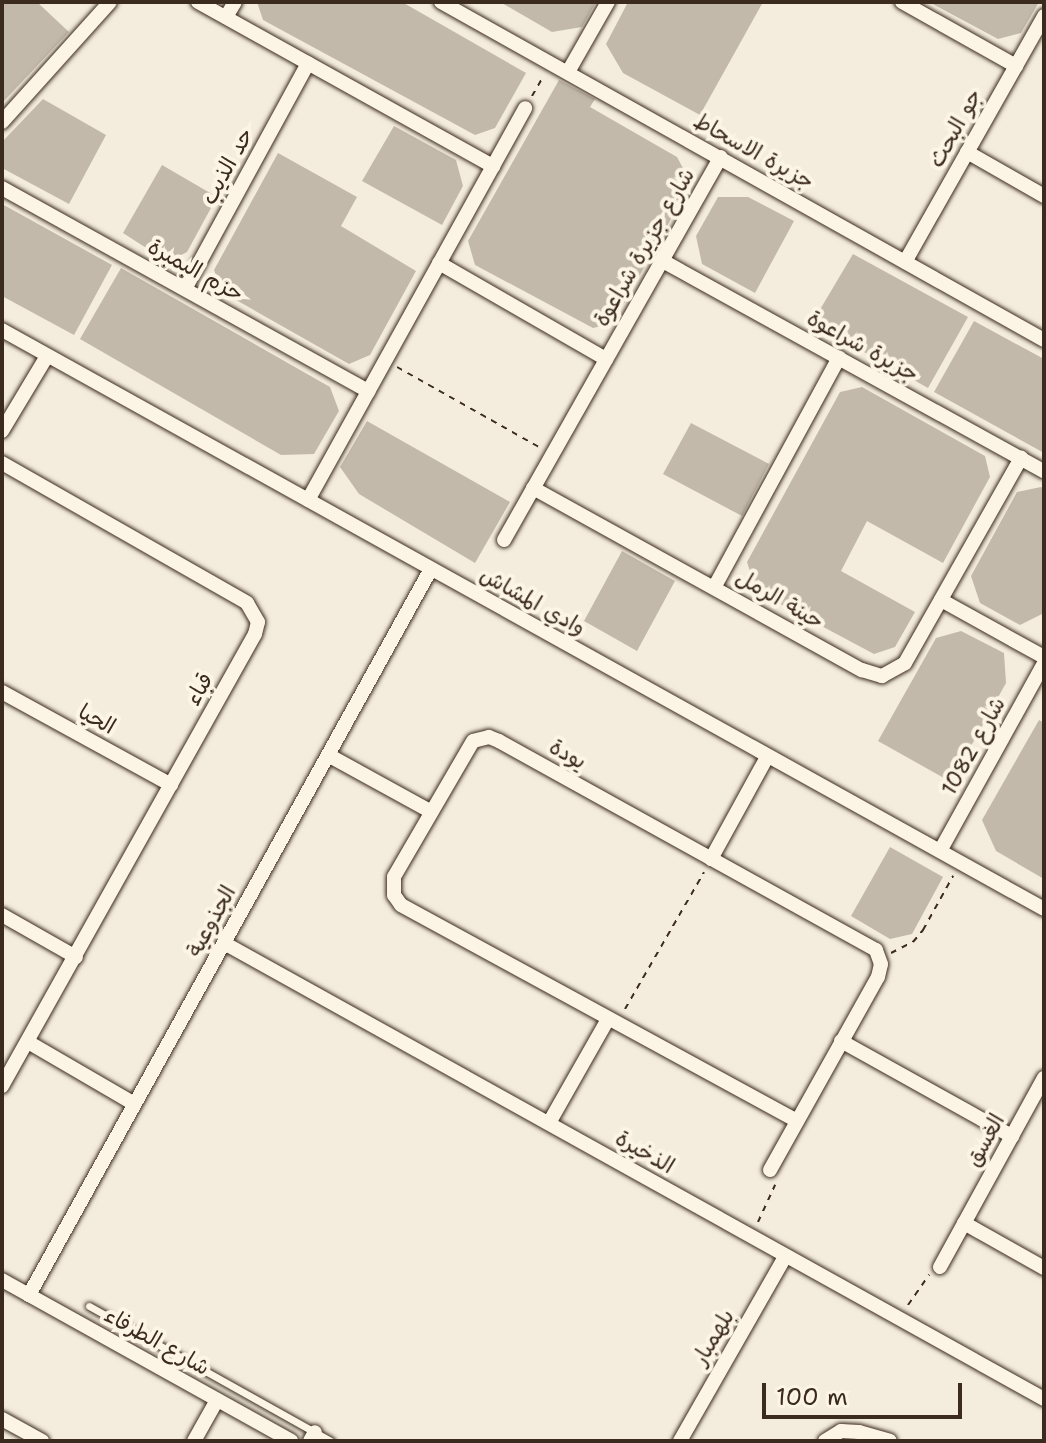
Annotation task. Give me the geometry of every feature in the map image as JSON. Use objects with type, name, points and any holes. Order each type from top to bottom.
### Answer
[{"type":"street","points":[[2,122],[110,2]]},
{"type":"street","points":[[198,2],[493,166]]},
{"type":"street","points":[[226,17],[235,2]]},
{"type":"street","name":"جزيرة الاسحاط","points":[[441,2],[1044,340]]},
{"type":"street","points":[[568,72],[608,2]]},
{"type":"street","points":[[902,2],[1016,66]]},
{"type":"street","name":"جو البحث","points":[[905,262],[1044,16]]},
{"type":"street","name":"حد الذيب","points":[[185,289],[308,63]]},
{"type":"street","points":[[308,500],[525,108]]},
{"type":"street","points":[[967,152],[1044,196]]},
{"type":"street","name":"شارع جزيرة شراعوة","points":[[504,540],[721,157]]},
{"type":"street","name":"حزم البمبرة","points":[[2,188],[368,391]]},
{"type":"street","name":"جزيرة شراعوة","points":[[661,260],[1044,471]]},
{"type":"street","name":"شارع جزيرة شراعوة","points":[[439,263],[606,359]]},
{"type":"street","name":"وادي المشاش","points":[[2,330],[1044,909]]},
{"type":"street","points":[[2,431],[47,356]]},
{"type":"street","name":"حينة الرمل","points":[[839,358],[715,586],[878,676],[893,673],[905,663],[1021,458]]},
{"type":"street","name":"قباء","points":[[2,463],[253,608],[258,622],[255,634],[2,1086]]},
{"type":"street","points":[[533,488],[715,586]]},
{"type":"street","name":"الجذوعية","points":[[29,1295],[431,569]]},
{"type":"street","points":[[941,600],[1044,660]]},
{"type":"street","name":"شارع 1082","points":[[940,851],[1044,660]]},
{"type":"street","name":"الحيا","points":[[2,692],[171,785]]},
{"type":"street","name":"يودة","points":[[797,1121],[401,905],[394,895],[394,877],[465,750],[473,741],[489,737],[869,945],[879,957]]},
{"type":"street","points":[[328,755],[430,811]]},
{"type":"street","points":[[711,859],[767,757]]},
{"type":"street","points":[[2,915],[76,957]]},
{"type":"street","name":"الذخيرة","points":[[224,943],[1044,1399]]},
{"type":"street","points":[[770,1170],[878,977],[879,957]]},
{"type":"street","points":[[549,1123],[612,1022]]},
{"type":"street","points":[[841,1041],[1012,1136]]},
{"type":"street","points":[[28,1042],[133,1103]]},
{"type":"street","name":"الغسق","points":[[940,1267],[1044,1078]]},
{"type":"street","points":[[964,1223],[1044,1268]]},
{"type":"street","name":"بلهمبار","points":[[681,1441],[785,1257]]},
{"type":"street","name":"شارع الطرفاء","points":[[2,1280],[291,1441]]},
{"type":"street","points":[[194,1441],[217,1400]]},
{"type":"street","points":[[2,1419],[42,1441]]},
{"type":"street","points":[[825,1441],[841,1431],[859,1432],[890,1441]]},
{"type":"lane","points":[[89,1306],[313,1437],[331,1441]]},
{"type":"path","points":[[525,108],[551,62]]},
{"type":"path","points":[[385,360],[551,454]]},
{"type":"path","points":[[612,1022],[711,859]]},
{"type":"path","points":[[879,957],[913,942],[961,863]]},
{"type":"path","points":[[750,1237],[775,1188],[770,1170]]},
{"type":"path","points":[[900,1321],[924,1279],[940,1267]]},
{"type":"building","points":[[2,2],[37,2],[69,32],[2,103]]},
{"type":"building","points":[[257,2],[402,2],[526,73],[495,128],[475,135],[263,20]]},
{"type":"building","points":[[500,2],[596,2],[582,27],[552,32]]},
{"type":"building","points":[[628,2],[763,2],[700,115],[623,73],[606,44]]},
{"type":"building","points":[[929,2],[1039,2],[1021,33],[998,39]]},
{"type":"building","points":[[559,80],[595,99],[590,107],[677,157],[691,183],[613,323],[593,328],[475,265],[468,241]]},
{"type":"building","points":[[43,99],[106,135],[69,204],[2,168],[2,142]]},
{"type":"building","points":[[394,126],[456,160],[463,186],[442,225],[362,181]]},
{"type":"building","points":[[278,153],[357,197],[341,226],[416,271],[370,355],[349,364],[222,292],[214,270]]},
{"type":"building","points":[[162,165],[217,197],[187,252],[168,262],[123,233]]},
{"type":"building","points":[[718,197],[748,197],[794,221],[755,293],[702,264],[696,236]]},
{"type":"building","points":[[2,204],[112,265],[74,335],[2,296]]},
{"type":"building","points":[[853,254],[968,317],[928,388],[812,323]]},
{"type":"building","points":[[121,268],[330,387],[339,411],[314,454],[281,455],[80,339]]},
{"type":"building","points":[[974,321],[1044,359],[1044,453],[934,392]]},
{"type":"building","points":[[862,387],[985,456],[990,477],[943,563],[867,521],[841,571],[915,612],[895,647],[874,654],[756,591],[747,562],[840,392]]},
{"type":"building","points":[[367,421],[510,502],[475,563],[359,494],[340,467]]},
{"type":"building","points":[[691,423],[769,464],[742,516],[663,474]]},
{"type":"building","points":[[1044,489],[1044,613],[1020,625],[980,603],[971,576],[1017,492]]},
{"type":"building","points":[[622,551],[675,581],[637,651],[584,621]]},
{"type":"building","points":[[961,631],[1004,653],[1006,683],[951,782],[878,741],[936,638]]},
{"type":"building","points":[[1039,720],[1044,723],[1044,879],[996,851],[982,820]]},
{"type":"building","points":[[890,847],[943,877],[912,934],[890,939],[851,916]]}]
